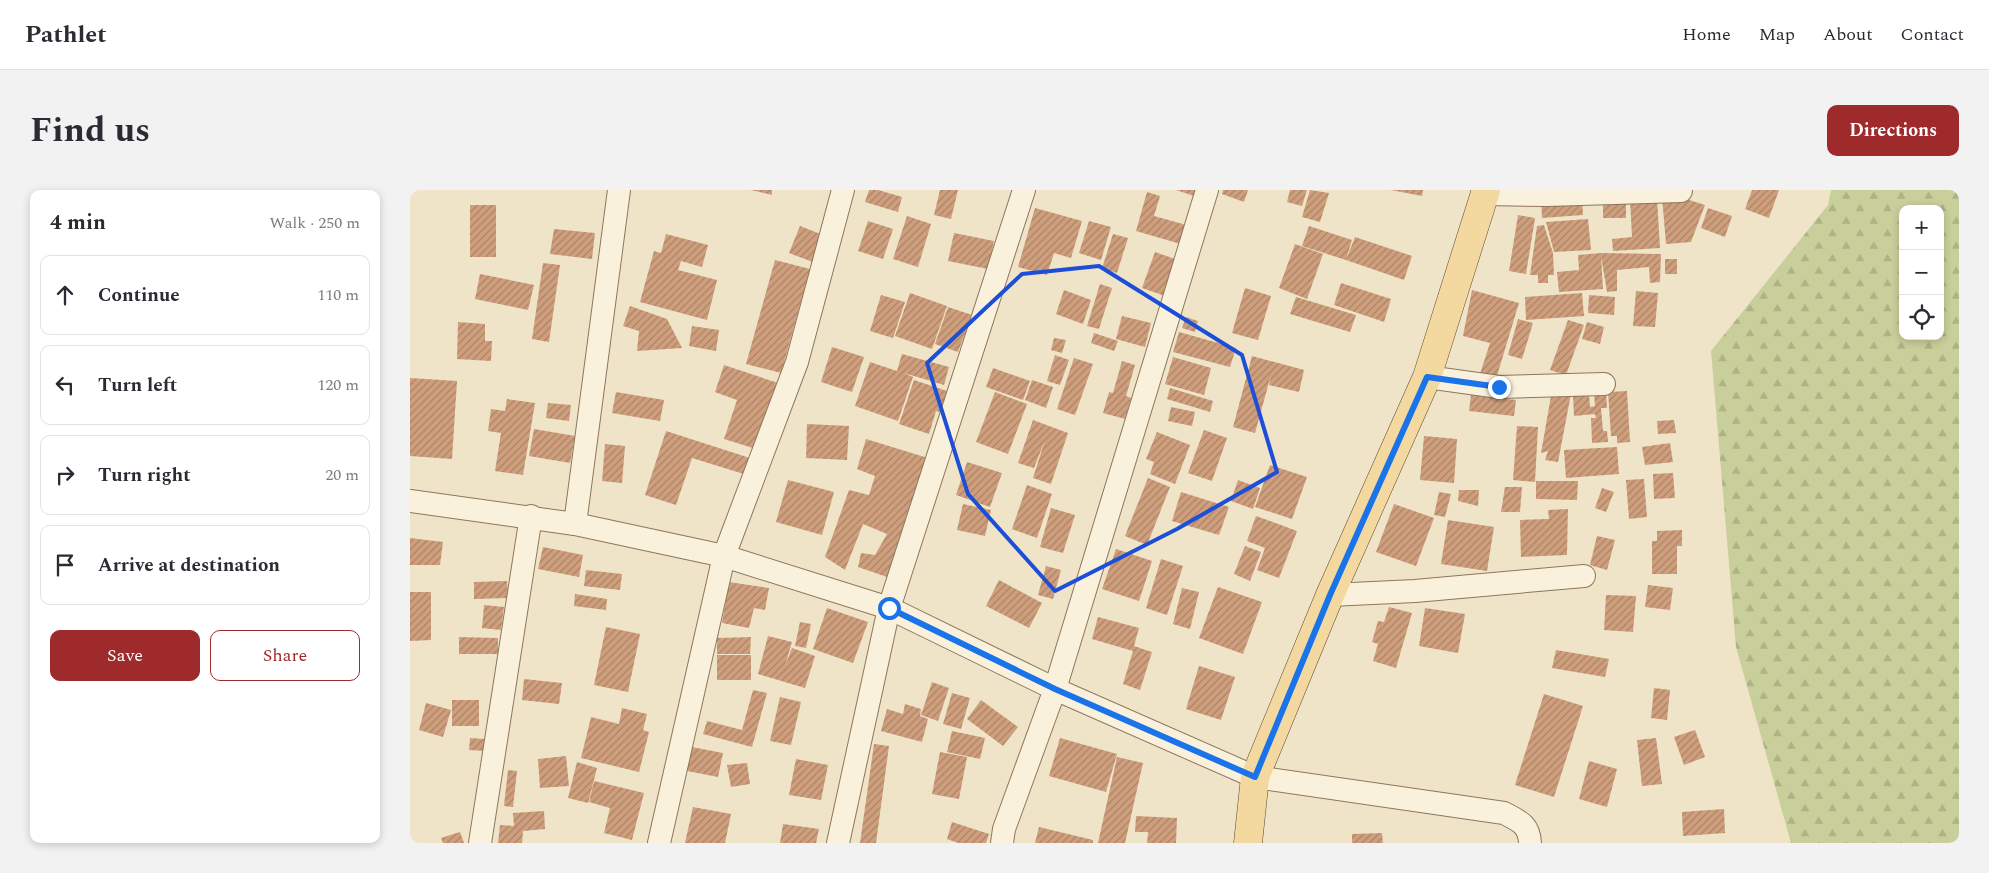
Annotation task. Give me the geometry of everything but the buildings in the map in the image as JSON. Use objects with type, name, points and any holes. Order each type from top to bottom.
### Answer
[{"type":"main road","points":[[1248,843],[1255,777],[1330,595],[1427,377],[1486,192]]},
{"type":"street","points":[[575,524],[619,190]]},
{"type":"street","points":[[659,843],[724,556],[796,362],[843,190]]},
{"type":"street","points":[[838,843],[889,608],[1024,190]]},
{"type":"street","points":[[1002,843],[1004,829],[1055,689],[1207,190]]},
{"type":"street","points":[[1486,192],[1547,195],[1681,191]]},
{"type":"street","points":[[1427,377],[1499,387],[1604,384]]},
{"type":"street","points":[[410,501],[530,516],[724,556],[889,608],[1055,689],[1255,777],[1504,814],[1523,823],[1530,836],[1530,843]]},
{"type":"street","points":[[480,843],[530,516]]},
{"type":"street","points":[[1330,595],[1415,591],[1584,576]]},
{"type":"highlighted area","points":[[1099,266],[1242,355],[1277,472],[1177,529],[1055,591],[968,494],[927,363],[1022,274]]},
{"type":"green space","points":[[1831,190],[1959,190],[1959,843],[1791,843],[1736,647],[1711,351],[1828,205]]},
{"type":"route","points":[[889,608],[1055,689],[1255,777],[1330,595],[1427,377],[1499,387]]}]
